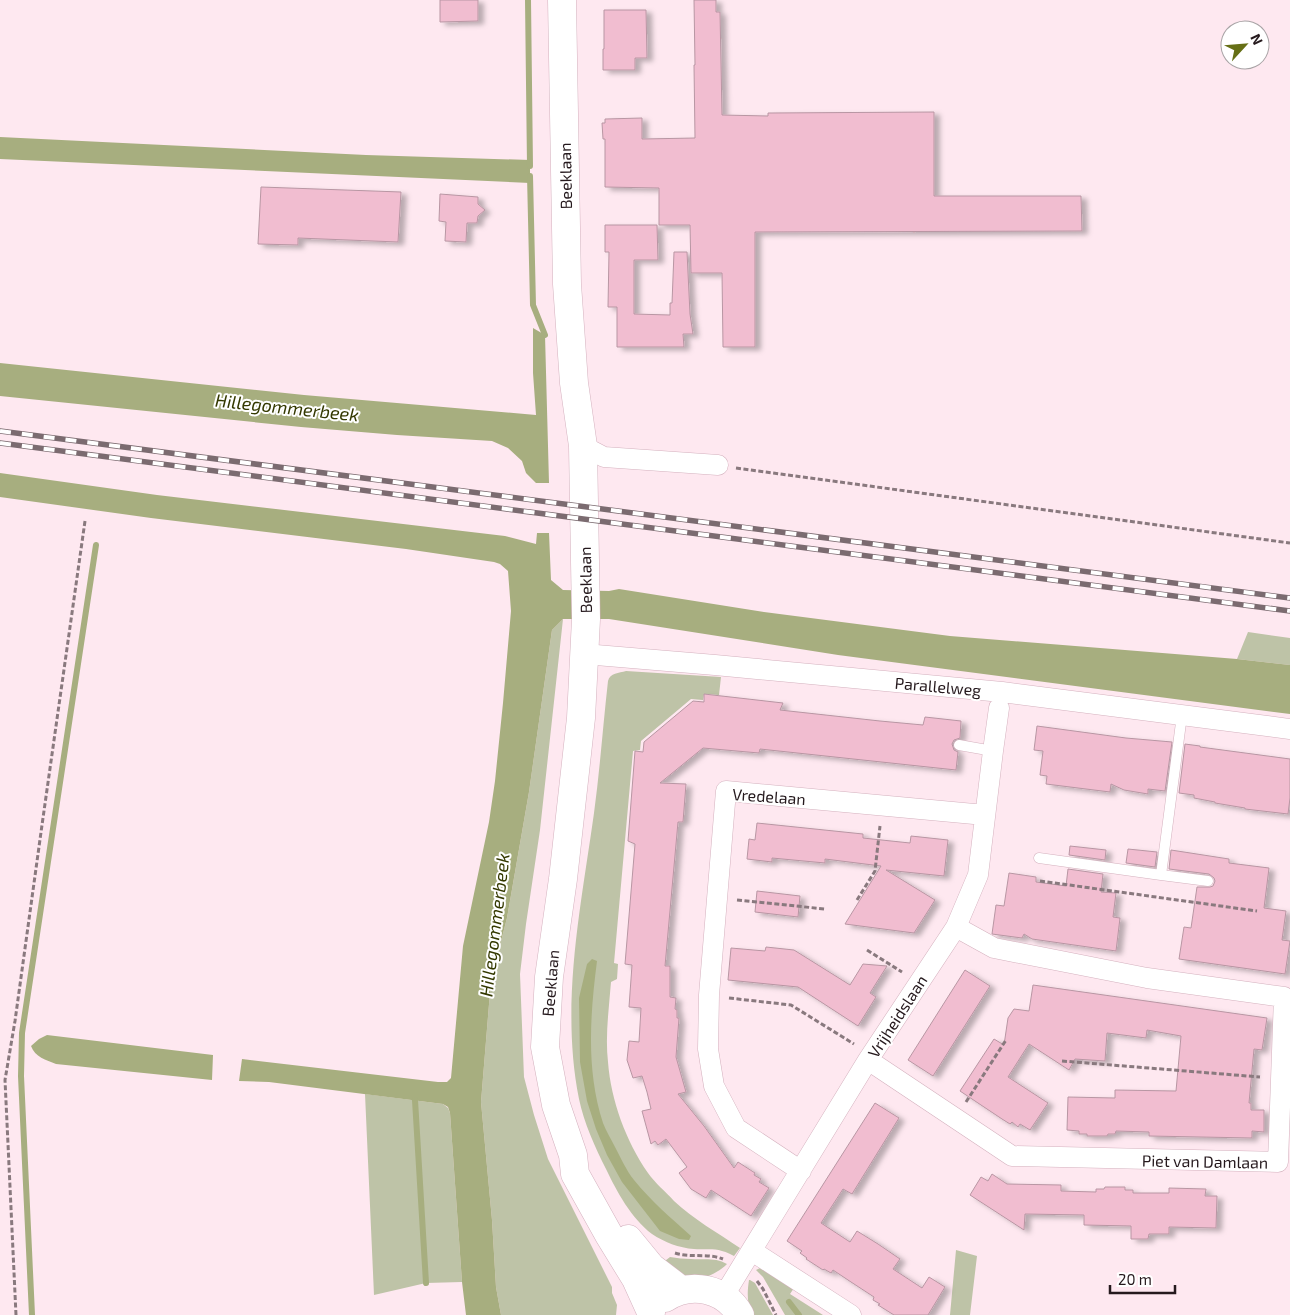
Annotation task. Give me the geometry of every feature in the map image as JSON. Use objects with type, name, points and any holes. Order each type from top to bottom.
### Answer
[{"type":"main road","name":"Beeklaan","points":[[562,0],[567,284],[574,383],[583,446],[586,620],[581,718],[549,977],[545,1047],[556,1104],[573,1155],[575,1174],[636,1279],[650,1314]]},
{"type":"main road","name":"Beeklaan","points":[[573,1155],[620,1230],[651,1267],[681,1290]]},
{"type":"main road","points":[[650,1314],[664,1298],[681,1290],[700,1289],[712,1291],[732,1306]]},
{"type":"street","points":[[583,446],[604,457],[718,465]]},
{"type":"street","name":"Parallelweg","points":[[584,654],[1002,692],[1290,729]]},
{"type":"street","name":"Vrijheidslaan","points":[[732,1306],[741,1270],[752,1251],[870,1058],[956,927],[978,875],[999,708]]},
{"type":"street","name":"Vredelaan","points":[[801,1171],[736,1128],[714,1086],[708,1049],[708,995],[726,791],[985,815]]},
{"type":"street","name":"Piet van Damlaan","points":[[870,1058],[955,1119],[1012,1156],[1278,1162],[1284,997],[1147,978],[994,948],[956,927]]},
{"type":"street","points":[[752,1251],[851,1315]]},
{"type":"lane","points":[[1161,875],[1182,715]]},
{"type":"lane","points":[[959,745],[993,751]]},
{"type":"lane","points":[[1039,858],[1208,881]]},
{"type":"path","points":[[718,465],[1290,543]]},
{"type":"path","points":[[16,1315],[6,1080],[85,521]]},
{"type":"path","points":[[857,900],[875,871],[882,805]]},
{"type":"path","points":[[1040,881],[1257,911]]},
{"type":"path","points":[[716,898],[824,909]]},
{"type":"path","points":[[867,950],[919,982]]},
{"type":"path","points":[[708,995],[791,1005],[870,1058]]},
{"type":"path","points":[[955,1119],[1006,1040]]},
{"type":"path","points":[[1062,1061],[1281,1078]]},
{"type":"path","points":[[671,1252],[684,1256],[717,1256],[728,1261],[756,1280],[776,1315]]},
{"type":"shaded area","points":[[563,619],[540,830],[520,974],[524,1077],[548,1159],[612,1287],[612,1293],[617,1305],[616,1315],[501,1315],[496,1287],[481,1102],[491,980],[507,918],[529,792],[552,630]]},
{"type":"shaded area","points":[[1248,632],[1290,638],[1290,665],[1237,659]]},
{"type":"shaded area","points":[[626,671],[721,677],[719,695],[704,694],[703,700],[691,699],[641,741],[640,750],[633,751],[614,963],[618,964],[617,979],[611,982],[607,1052],[616,1106],[626,1134],[640,1161],[654,1180],[681,1208],[740,1248],[734,1256],[719,1250],[677,1246],[657,1237],[644,1228],[625,1204],[610,1178],[590,1135],[579,1099],[572,1027],[574,956],[596,796],[608,681],[613,675]]},
{"type":"shaded area","points":[[365,1094],[443,1104],[448,1108],[450,1113],[462,1282],[426,1283],[374,1295]]},
{"type":"shaded area","points":[[956,1250],[977,1256],[970,1315],[950,1315]]},
{"type":"shaded area","points":[[670,1257],[714,1260],[727,1264],[708,1276],[691,1278],[661,1264]]},
{"type":"shaded area","points":[[760,1268],[794,1288],[790,1294],[823,1315],[785,1315],[763,1277],[756,1270]]},
{"type":"shaded area","points":[[749,1280],[755,1283],[773,1315],[752,1315],[748,1298]]},
{"type":"water","points":[[0,137],[366,155],[530,160],[530,183],[0,159]]},
{"type":"water","name":"Hillegommerbeek","points":[[533,328],[545,335],[549,483],[536,483],[526,473],[522,461],[508,448],[492,441],[301,427],[0,396],[0,363],[304,395],[536,415],[533,373]]},
{"type":"water","name":"Hillegommerbeek","points":[[0,473],[157,495],[505,536],[536,544],[537,533],[549,533],[551,580],[563,590],[609,591],[619,589],[764,612],[950,636],[1290,665],[1290,714],[838,655],[609,619],[563,619],[552,630],[529,792],[507,918],[491,980],[481,1102],[496,1287],[501,1315],[466,1315],[448,1107],[443,1104],[269,1082],[239,1081],[242,1059],[438,1082],[447,1082],[451,1078],[463,946],[489,822],[495,781],[511,611],[508,571],[500,564],[494,562],[406,549],[151,518],[0,497]]},
{"type":"water","points":[[592,959],[597,961],[591,1022],[592,1063],[594,1083],[603,1123],[631,1176],[654,1202],[691,1236],[689,1240],[679,1239],[660,1231],[622,1182],[607,1155],[596,1129],[587,1101],[580,1062],[579,998],[587,964]]},
{"type":"water","points":[[47,1035],[213,1055],[212,1080],[56,1064],[38,1055],[31,1046]]},
{"type":"building","points":[[440,0],[478,0],[478,21],[440,22]]},
{"type":"building","points":[[694,0],[716,0],[716,12],[720,12],[722,115],[768,116],[768,113],[934,112],[934,196],[1081,196],[1082,231],[755,232],[755,347],[723,347],[722,273],[691,273],[690,225],[659,225],[659,188],[605,187],[605,139],[603,139],[602,123],[605,123],[605,119],[642,118],[642,139],[695,138]]},
{"type":"building","points":[[604,10],[646,10],[647,58],[635,58],[635,70],[603,70]]},
{"type":"building","points":[[261,187],[401,192],[398,242],[298,238],[298,245],[258,244]]},
{"type":"building","points":[[440,194],[478,197],[478,204],[485,210],[478,216],[477,223],[467,223],[466,242],[445,241],[446,222],[439,221]]},
{"type":"building","points":[[605,225],[657,225],[658,260],[634,260],[634,314],[670,315],[674,252],[687,252],[690,314],[693,334],[683,334],[684,347],[617,347],[617,307],[608,307],[609,252],[605,252]]},
{"type":"building","points":[[704,694],[783,703],[780,710],[880,721],[923,725],[925,717],[961,721],[960,738],[954,740],[952,744],[954,750],[958,752],[956,770],[760,749],[759,753],[703,748],[660,783],[686,784],[683,822],[678,822],[665,966],[670,966],[670,997],[676,998],[675,1009],[677,1010],[677,1018],[679,1018],[676,1057],[686,1092],[678,1094],[734,1168],[738,1162],[755,1173],[754,1175],[761,1179],[759,1182],[769,1188],[751,1216],[711,1190],[706,1198],[691,1189],[679,1173],[687,1167],[666,1139],[658,1145],[655,1141],[651,1144],[642,1111],[651,1109],[647,1092],[642,1076],[633,1078],[627,1060],[629,1041],[639,1042],[641,1008],[629,1007],[632,965],[625,964],[635,844],[628,841],[635,751],[643,752],[644,742],[693,701],[704,702]]},
{"type":"building","points":[[1037,726],[1172,742],[1165,791],[1148,789],[1148,794],[1124,790],[1111,784],[1110,792],[1046,784],[1047,776],[1040,775],[1043,751],[1034,750]]},
{"type":"building","points":[[1185,744],[1290,759],[1288,814],[1245,809],[1194,798],[1194,795],[1179,793]]},
{"type":"building","points":[[757,823],[863,834],[863,838],[910,843],[911,836],[948,840],[944,876],[886,870],[935,900],[914,933],[845,924],[881,866],[825,859],[825,863],[772,858],[772,862],[747,859],[749,839],[755,840]]},
{"type":"building","points":[[1070,846],[1106,850],[1105,860],[1069,855]]},
{"type":"building","points":[[1128,849],[1157,852],[1155,867],[1126,863]]},
{"type":"building","points":[[1171,850],[1229,859],[1229,863],[1269,868],[1264,908],[1286,911],[1282,940],[1290,941],[1285,974],[1179,959],[1184,927],[1191,928],[1197,887],[1213,886],[1215,881],[1209,874],[1169,869]]},
{"type":"building","points":[[1068,869],[1103,874],[1101,892],[1116,893],[1113,917],[1120,918],[1116,951],[1032,939],[1024,934],[1022,938],[992,934],[996,905],[1004,906],[1009,873],[1036,877],[1036,882],[1066,886]]},
{"type":"building","points":[[757,891],[800,896],[798,917],[755,912]]},
{"type":"building","points":[[766,947],[794,950],[850,985],[863,964],[887,966],[870,993],[876,997],[858,1026],[798,987],[728,980],[731,948],[765,951]]},
{"type":"building","points":[[965,970],[990,986],[933,1076],[908,1060]]},
{"type":"building","points":[[1033,985],[1267,1018],[1262,1050],[1254,1049],[1249,1103],[1251,1103],[1251,1110],[1264,1110],[1264,1132],[1252,1131],[1252,1138],[1149,1136],[1149,1132],[1116,1131],[1115,1134],[1108,1134],[1107,1136],[1087,1136],[1087,1134],[1079,1134],[1079,1131],[1067,1130],[1068,1097],[1115,1098],[1115,1090],[1176,1091],[1181,1036],[1147,1030],[1146,1038],[1107,1033],[1105,1061],[1075,1059],[1069,1070],[1029,1044],[1008,1077],[1048,1103],[1030,1130],[1020,1124],[1018,1127],[1012,1122],[1010,1124],[1002,1119],[960,1091],[994,1039],[1004,1045],[1008,1018],[1014,1009],[1029,1011]]},
{"type":"building","points":[[875,1103],[899,1118],[852,1194],[843,1189],[821,1223],[850,1242],[857,1231],[878,1244],[900,1259],[893,1269],[922,1288],[929,1277],[945,1287],[928,1315],[894,1315],[878,1305],[880,1304],[873,1300],[874,1297],[833,1270],[831,1273],[823,1270],[806,1259],[800,1253],[802,1251],[787,1241]]},
{"type":"building","points":[[992,1174],[1007,1184],[1061,1185],[1061,1191],[1096,1192],[1096,1189],[1104,1189],[1105,1187],[1125,1187],[1125,1190],[1133,1190],[1133,1193],[1169,1193],[1169,1188],[1206,1189],[1205,1196],[1217,1196],[1216,1228],[1169,1227],[1169,1234],[1149,1234],[1148,1239],[1131,1239],[1131,1226],[1084,1225],[1084,1215],[1025,1214],[1024,1230],[970,1195],[981,1177],[988,1181]]},
{"type":"waterway","points":[[528,0],[530,166]]},
{"type":"waterway","points":[[530,176],[533,305],[545,335]]},
{"type":"waterway","points":[[32,1315],[21,1076],[22,1033],[96,545]]},
{"type":"waterway","points":[[415,1100],[426,1283]]},
{"type":"waterway","points":[[789,1302],[799,1315]]},
{"type":"railway","points":[[0,431],[1290,598]]},
{"type":"railway","points":[[0,443],[1290,611]]}]
